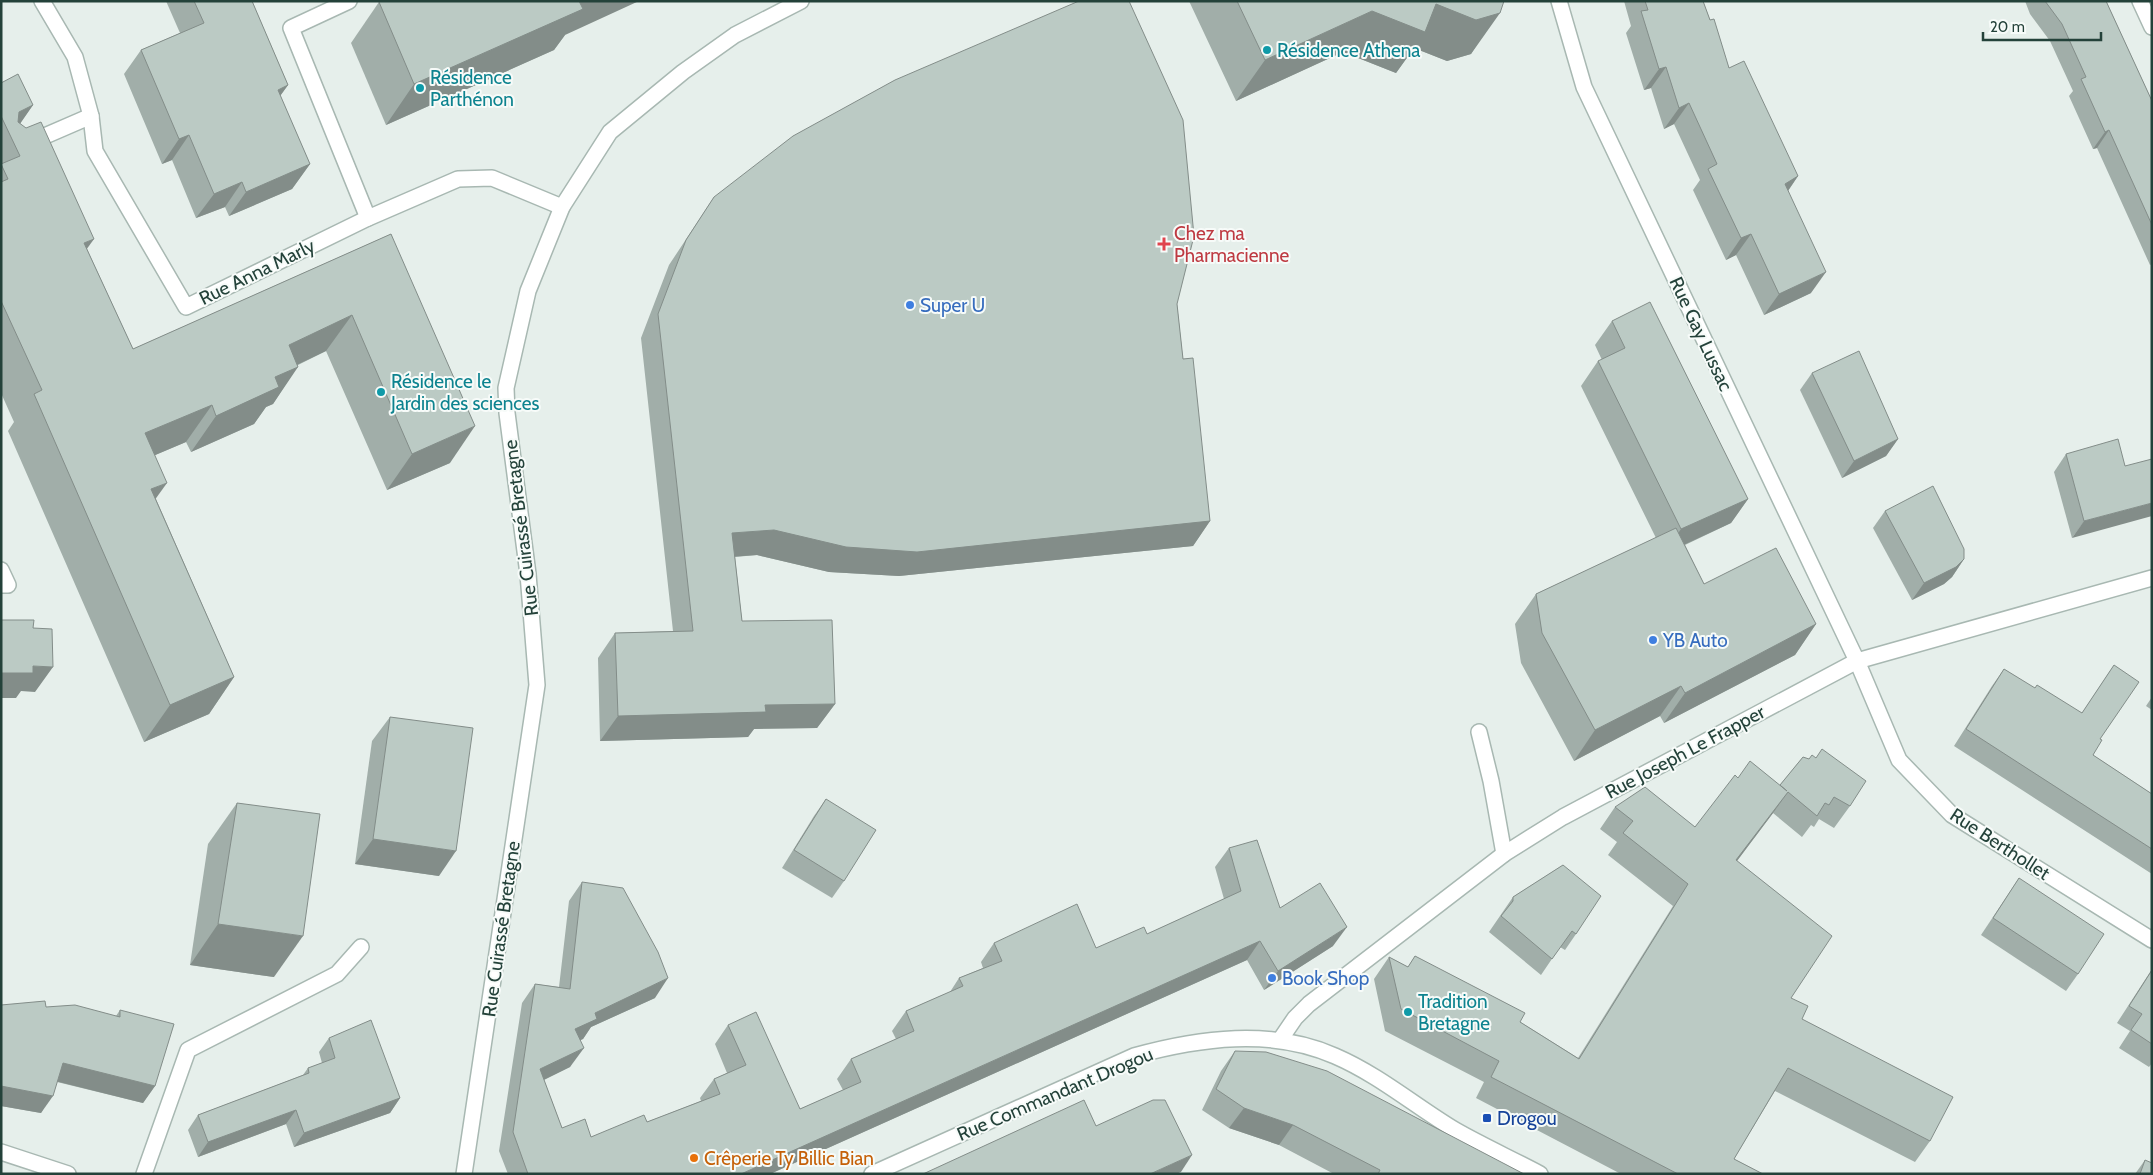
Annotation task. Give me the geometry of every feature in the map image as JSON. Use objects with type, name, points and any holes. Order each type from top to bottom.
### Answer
[{"type":"street","name":"Rue Anna Marly","points":[[42,1],[75,57],[90,116],[96,151],[186,307],[368,218],[458,179],[492,178],[562,207]]},
{"type":"street","points":[[349,1],[291,28],[368,218]]},
{"type":"street","name":"Rue Gay Lussac","points":[[1559,1],[1584,87],[1857,662]]},
{"type":"street","points":[[2140,1],[2152,27]]},
{"type":"street","name":"Rue Cuirassé Bretagne","points":[[464,1174],[537,685],[528,574],[507,413],[506,388],[528,291],[562,207],[610,132],[683,72],[720,45],[795,2]]},
{"type":"street","points":[[1,154],[90,116]]},
{"type":"street","points":[[1,570],[8,585],[1,585]]},
{"type":"street","name":"Rue Joseph Le Frapper","points":[[1280,1040],[1295,1018],[1309,1004],[1504,854],[1563,817],[1857,662],[2152,578]]},
{"type":"street","name":"Rue Berthollet","points":[[1857,662],[1899,760],[1952,815],[2152,940]]},
{"type":"street","points":[[1479,732],[1491,781],[1504,854]]},
{"type":"street","points":[[144,1174],[188,1050],[337,974],[361,947]]},
{"type":"street","name":"Rue Commandant Drogou","points":[[872,1174],[1134,1056],[1168,1047],[1219,1038],[1280,1040],[1334,1055],[1384,1082],[1455,1130],[1540,1174]]},
{"type":"street","points":[[1,1152],[68,1174]]},
{"type":"building","points":[[194,1],[252,1],[288,85],[278,90],[310,164],[246,192],[242,182],[214,194],[189,135],[179,139],[141,50],[204,23]]},
{"type":"building","points":[[380,1],[579,1],[583,9],[414,84]]},
{"type":"building","name":"Super U","points":[[1079,1],[1129,1],[1183,120],[1194,236],[1177,304],[1183,359],[1193,358],[1210,521],[917,552],[846,547],[774,530],[732,533],[742,621],[832,620],[835,704],[765,705],[766,712],[618,716],[615,633],[693,631],[658,314],[686,240],[714,197],[793,136],[895,80]]},
{"type":"building","points":[[1237,1],[1504,1],[1500,13],[1476,20],[1436,4],[1425,32],[1372,11],[1265,60]]},
{"type":"building","points":[[1645,1],[1703,1],[1710,20],[1714,19],[1729,68],[1744,61],[1798,176],[1785,184],[1826,272],[1779,294],[1751,234],[1741,238],[1708,169],[1717,164],[1689,103],[1679,108],[1666,67],[1659,69],[1641,11],[1648,10]]},
{"type":"building","points":[[2045,1],[2106,1],[2152,101],[2152,225],[2109,130],[2105,132],[2081,79],[2086,77],[2062,24]]},
{"type":"building","points":[[18,74],[33,105],[19,112],[18,122],[26,128],[41,122],[94,239],[84,243],[133,349],[391,234],[475,426],[412,454],[352,315],[289,345],[298,367],[275,377],[279,387],[216,416],[212,405],[145,433],[167,483],[151,489],[234,677],[170,705],[34,394],[42,390],[1,301],[1,182],[8,179],[1,164],[20,156],[1,116],[1,83]]},
{"type":"building","points":[[1650,302],[1748,499],[1681,529],[1598,361],[1625,348],[1612,321]]},
{"type":"building","points":[[1859,351],[1898,439],[1854,461],[1812,373]]},
{"type":"building","points":[[2118,439],[2125,466],[2152,459],[2152,503],[2084,521],[2066,454]]},
{"type":"building","points":[[1933,486],[1964,549],[1964,559],[1956,567],[1924,583],[1885,511]]},
{"type":"building","name":"YB Auto","points":[[1676,528],[1704,584],[1776,548],[1816,624],[1685,693],[1681,686],[1595,730],[1542,633],[1536,594]]},
{"type":"building","points":[[1,620],[34,620],[33,628],[52,629],[53,667],[33,666],[33,673],[1,673]]},
{"type":"building","points":[[2114,665],[2139,682],[2100,739],[2102,740],[2093,755],[2152,794],[2152,849],[1966,729],[2004,669],[2035,688],[2037,685],[2082,713]]},
{"type":"building","points":[[390,717],[473,728],[456,851],[373,839]]},
{"type":"building","points":[[1822,749],[1866,781],[1850,806],[1834,797],[1829,805],[1825,803],[1817,816],[1788,792],[1736,860],[1832,936],[1791,998],[1808,1006],[1802,1019],[1953,1097],[1930,1141],[1788,1068],[1734,1159],[1763,1174],[1678,1174],[1491,1077],[1499,1061],[1401,1009],[1389,957],[1408,967],[1415,956],[1525,1013],[1520,1022],[1579,1059],[1688,884],[1623,833],[1633,821],[1615,807],[1645,787],[1695,827],[1735,775],[1738,778],[1750,761],[1787,791],[1780,785],[1803,757],[1809,759],[1812,755],[1816,758]]},
{"type":"building","points":[[826,799],[876,830],[844,881],[794,850]]},
{"type":"building","points":[[237,803],[320,814],[303,936],[218,924]]},
{"type":"building","points":[[1257,840],[1280,908],[1320,883],[1347,927],[1278,971],[1260,941],[741,1174],[528,1174],[513,1132],[535,984],[570,989],[582,882],[623,888],[658,952],[668,978],[595,1013],[597,1019],[575,1029],[584,1048],[540,1069],[562,1128],[585,1119],[591,1137],[644,1115],[647,1122],[720,1094],[714,1079],[746,1065],[728,1025],[756,1012],[800,1109],[861,1082],[851,1059],[914,1031],[906,1011],[963,986],[959,978],[1002,961],[994,943],[1077,904],[1096,948],[1144,927],[1147,934],[1241,891],[1229,848]]},
{"type":"building","points":[[1563,865],[1601,896],[1576,934],[1572,931],[1552,959],[1501,916],[1513,901],[1513,897]]},
{"type":"building","points":[[2019,878],[2104,934],[2078,974],[1993,918]]},
{"type":"building","points":[[2152,970],[2152,1044],[2131,1030],[2142,1014],[2129,1006]]},
{"type":"building","points":[[45,1001],[46,1007],[75,1005],[120,1017],[120,1010],[174,1024],[155,1086],[63,1063],[53,1096],[1,1086],[1,1005]]},
{"type":"building","points":[[371,1020],[400,1098],[304,1133],[296,1110],[208,1142],[198,1115],[309,1073],[308,1068],[335,1058],[329,1038]]},
{"type":"building","points":[[1235,1051],[1266,1052],[1327,1071],[1524,1174],[1378,1174],[1380,1170],[1293,1125],[1244,1108],[1216,1089]]},
{"type":"building","points":[[1084,1100],[1096,1126],[1153,1100],[1165,1100],[1192,1155],[1150,1174],[923,1174]]},
{"type":"building","points":[[2145,1160],[2152,1163],[2152,1174],[2140,1174]]},
{"type":"place","name":"Résidence Athena","points":[[1267,50]]},
{"type":"place","name":"Résidence Parthénon","points":[[420,88]]},
{"type":"place","name":"Chez ma Pharmacienne","points":[[1164,244]]},
{"type":"place","name":"Super U","points":[[910,305]]},
{"type":"place","name":"Résidence le Jardin des sciences","points":[[381,392]]},
{"type":"place","name":"YB Auto","points":[[1653,640]]},
{"type":"place","name":"Book Shop","points":[[1272,978]]},
{"type":"place","name":"Tradition Bretagne","points":[[1408,1012]]},
{"type":"place","name":"Drogou","points":[[1487,1118]]},
{"type":"place","name":"Crêperie Ty Billic Bian","points":[[694,1158]]}]
